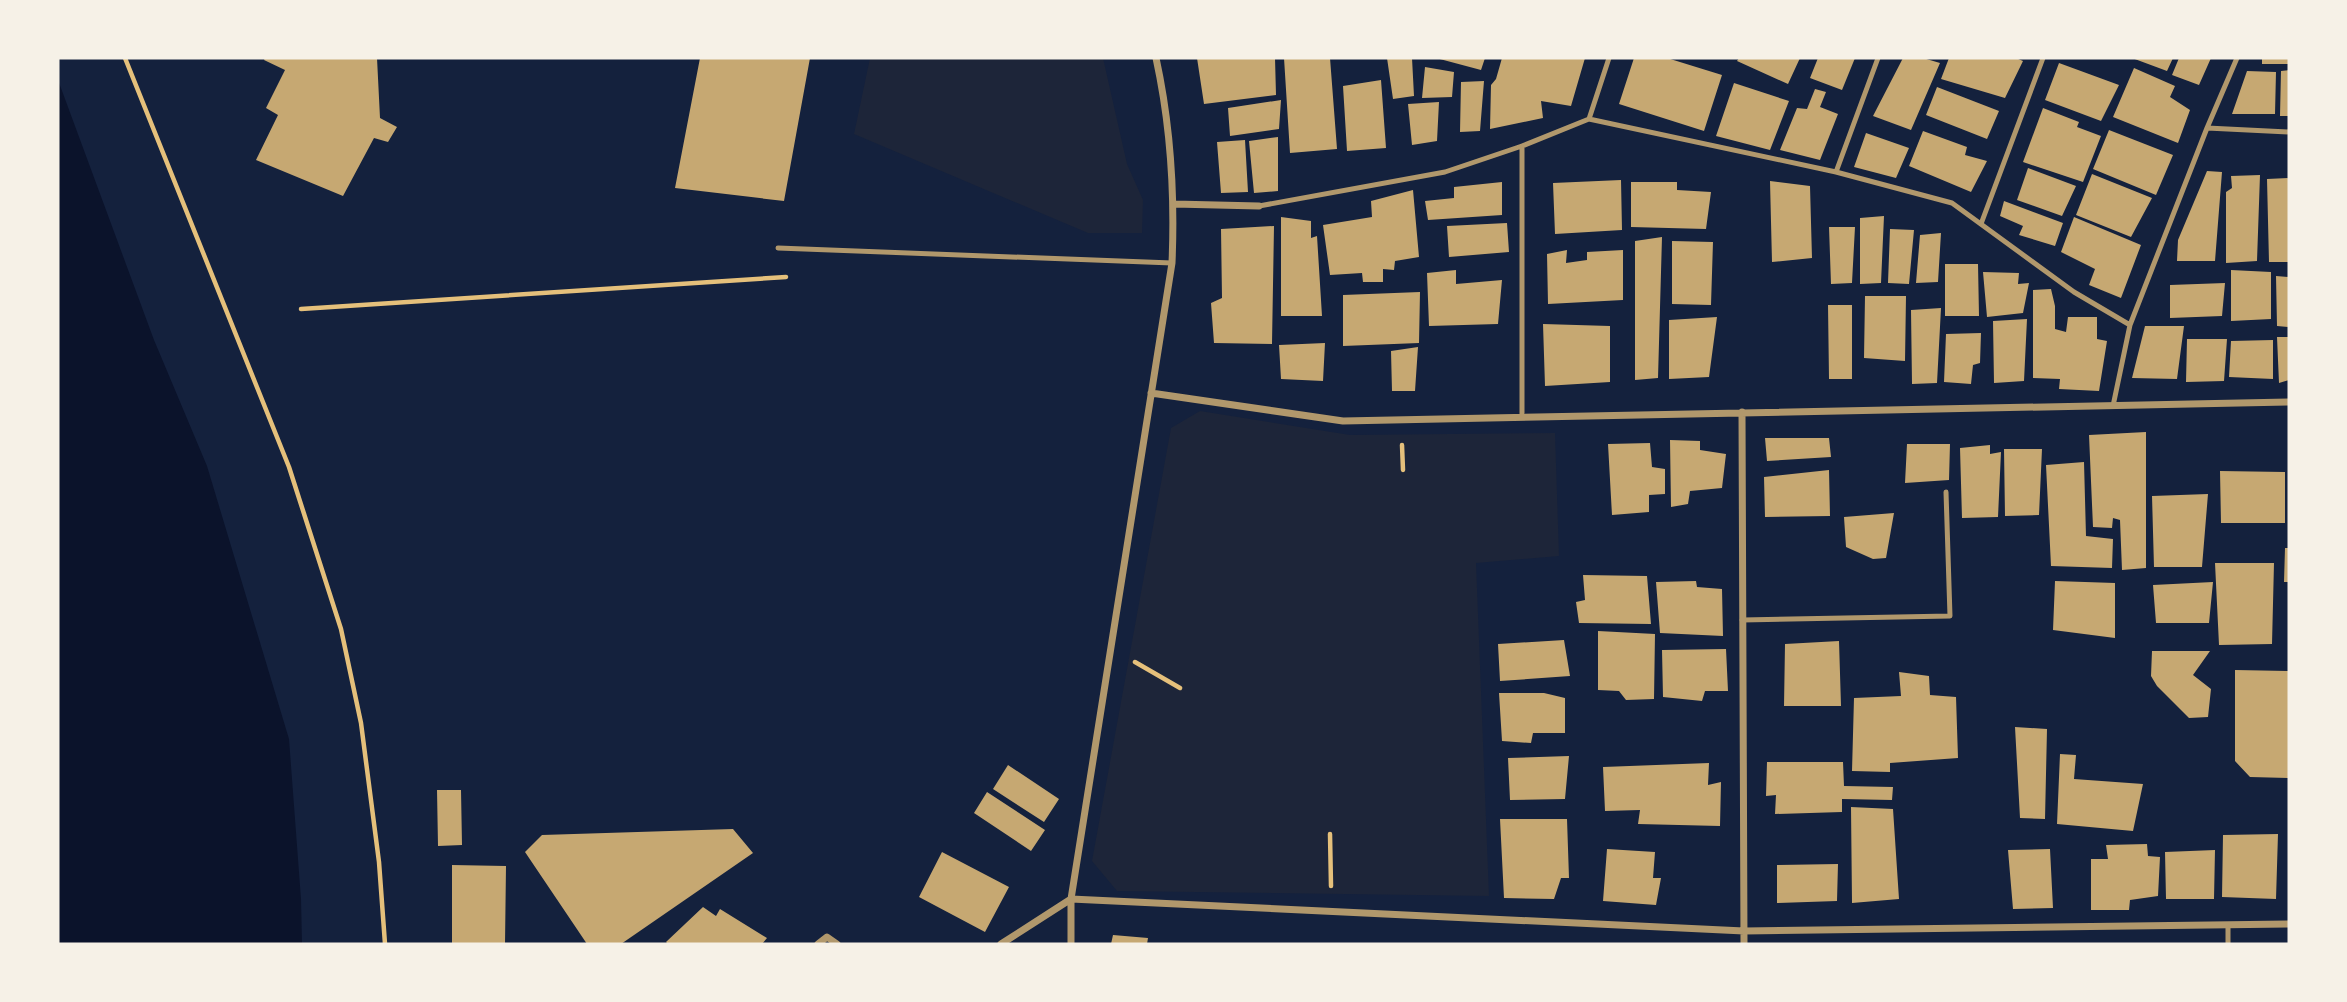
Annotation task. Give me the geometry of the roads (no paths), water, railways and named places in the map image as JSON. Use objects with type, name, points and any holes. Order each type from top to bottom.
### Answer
[{"type":"street","points":[[1071,944],[1071,899],[1172,263],[1174,204],[1165,101],[1156,58]]},
{"type":"street","points":[[1174,204],[1259,205]]},
{"type":"street","points":[[1151,393],[1343,421],[2289,402]]},
{"type":"street","points":[[1742,412],[1744,944]]},
{"type":"street","points":[[1001,944],[1071,899],[1744,931],[2289,924]]},
{"type":"street","points":[[818,944],[827,937],[837,944]]},
{"type":"lane","points":[[1589,120],[1609,58]]},
{"type":"lane","points":[[1836,172],[1878,58]]},
{"type":"lane","points":[[1981,224],[2043,58]]},
{"type":"lane","points":[[2113,406],[2130,325],[2237,58]]},
{"type":"lane","points":[[1259,205],[1444,172],[1589,120],[1836,172],[1952,203],[2074,292],[2130,325]]},
{"type":"lane","points":[[2207,128],[2289,132]]},
{"type":"lane","points":[[1522,146],[1522,417]]},
{"type":"lane","points":[[778,248],[1172,263]]},
{"type":"lane","points":[[1742,620],[1950,616],[1946,492]]},
{"type":"lane","points":[[2228,925],[2228,944]]}]
